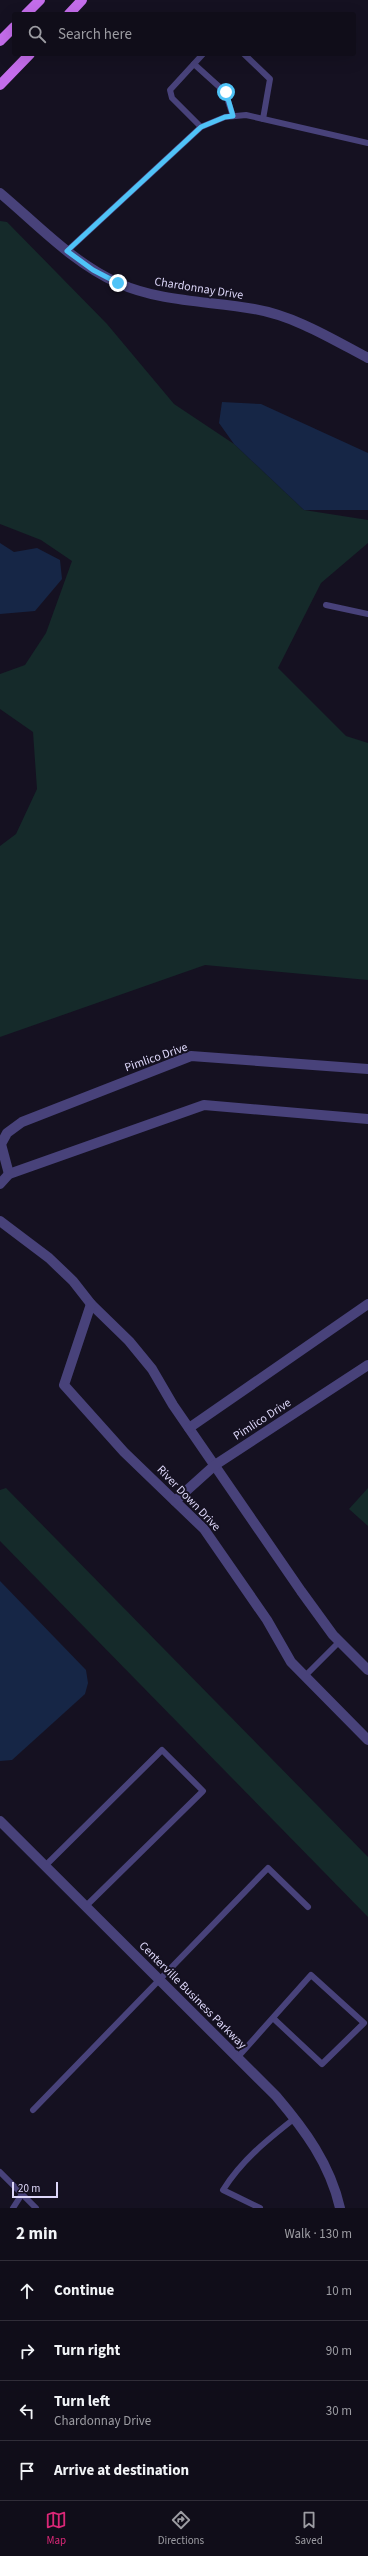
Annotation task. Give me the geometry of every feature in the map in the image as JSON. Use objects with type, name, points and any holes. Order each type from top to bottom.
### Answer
[{"type":"main road","points":[[28,12],[40,0]]},
{"type":"main road","points":[[71,12],[82,0]]},
{"type":"main road","points":[[0,41],[12,29]]},
{"type":"main road","points":[[0,85],[28,56]]},
{"type":"street","name":"Chardonnay Drive","points":[[0,193],[67,251],[93,270],[118,283],[150,294],[255,309],[278,315],[300,323],[368,358]]},
{"type":"street","name":"Pimlico Drive","points":[[9,1174],[1,1144],[7,1133],[22,1122],[191,1056],[368,1069]]},
{"type":"street","points":[[0,1184],[9,1174],[204,1105],[368,1119]]},
{"type":"street","points":[[0,1221],[49,1258],[73,1281],[91,1304],[129,1341],[152,1369],[189,1428],[306,1597],[339,1642],[368,1670]]},
{"type":"street","name":"River Down Drive","points":[[91,1304],[64,1384],[124,1452],[204,1528],[268,1620],[291,1662],[368,1740]]},
{"type":"street","points":[[189,1428],[368,1304]]},
{"type":"street","name":"Pimlico Drive","points":[[175,1501],[215,1465],[368,1365]]},
{"type":"street","name":"Centerville Business Parkway","points":[[0,1821],[161,1981],[294,2118],[329,2172],[340,2208]]},
{"type":"lane","points":[[201,56],[170,90],[172,98],[201,127]]},
{"type":"lane","points":[[246,56],[270,79],[263,119]]},
{"type":"lane","points":[[194,64],[226,92],[233,116]]},
{"type":"lane","points":[[67,251],[201,127],[225,117],[246,115],[368,143]]},
{"type":"lane","points":[[326,605],[368,614]]},
{"type":"lane","points":[[304,1676],[339,1642]]},
{"type":"lane","points":[[46,1866],[162,1750],[202,1790],[86,1906]]},
{"type":"lane","points":[[33,2110],[161,1981],[268,1868],[308,1907]]},
{"type":"lane","points":[[237,2058],[273,2018],[312,1976],[364,2023],[322,2064],[273,2018]]},
{"type":"lane","points":[[260,2208],[222,2190],[235,2170],[256,2149],[294,2118]]},
{"type":"lane","points":[[0,2172],[36,2208]]},
{"type":"lane","points":[[13,2208],[22,2194]]},
{"type":"green space","points":[[0,221],[7,222],[107,324],[174,404],[234,444],[304,510],[368,520],[368,543],[321,583],[278,668],[346,736],[368,743],[368,980],[205,965],[0,1037],[0,846],[16,834],[37,789],[33,732],[0,709],[0,674],[25,665],[46,633],[72,561],[41,540],[0,524]]},
{"type":"green space","points":[[6,1488],[368,1857],[368,1917],[0,1541],[0,1490]]},
{"type":"green space","points":[[368,1488],[368,1526],[349,1509]]},
{"type":"water","points":[[222,402],[261,404],[368,453],[368,510],[304,510],[234,444],[219,423]]},
{"type":"water","points":[[0,543],[14,552],[37,548],[60,560],[62,579],[35,611],[0,614]]},
{"type":"water","points":[[0,1581],[86,1670],[88,1683],[85,1694],[12,1760],[0,1761]]},
{"type":"route","points":[[118,283],[93,270],[67,251],[201,127],[225,117],[233,116],[226,92]]}]
